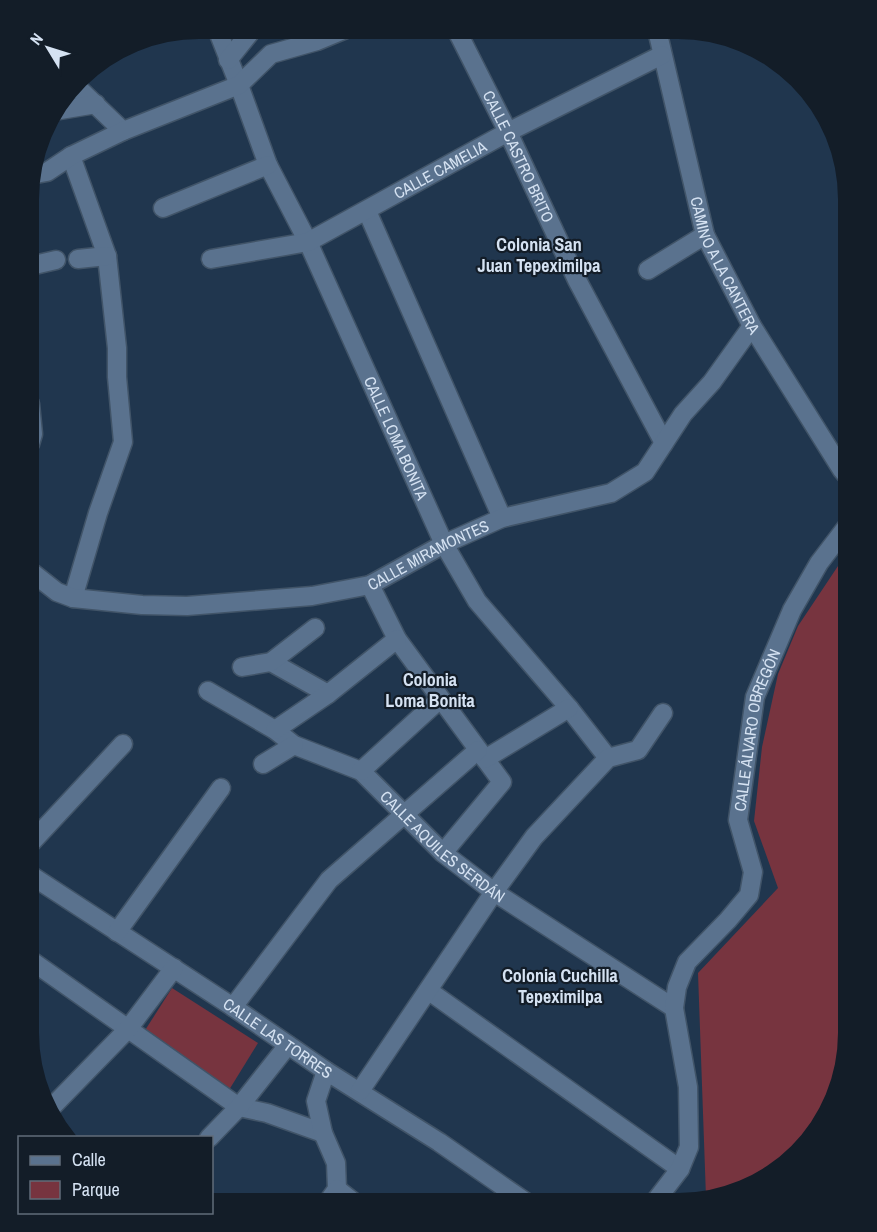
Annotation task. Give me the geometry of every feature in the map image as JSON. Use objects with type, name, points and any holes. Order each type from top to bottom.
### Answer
[{"type":"street","name":"CALLE LOMA BONITA","points":[[221,39],[268,165],[308,242],[444,544],[477,601],[570,708],[608,758]]},
{"type":"street","points":[[228,60],[245,39]]},
{"type":"street","points":[[41,173],[123,131],[239,85],[271,54],[322,39]]},
{"type":"street","name":"CALLE CASTRO BRITO","points":[[461,39],[508,132],[577,280],[664,443]]},
{"type":"street","name":"CAMINO A LA CANTERA","points":[[659,39],[705,235],[752,326],[838,464]]},
{"type":"street","name":"CALLE CAMELIA","points":[[212,259],[308,242],[508,132],[662,55]]},
{"type":"street","points":[[81,91],[123,131]]},
{"type":"street","points":[[67,109],[96,105]]},
{"type":"street","points":[[71,156],[107,256],[117,348],[117,377],[123,442],[98,513],[73,598]]},
{"type":"street","points":[[163,208],[268,165]]},
{"type":"street","points":[[367,211],[502,518]]},
{"type":"street","points":[[648,270],[705,235]]},
{"type":"street","points":[[78,259],[107,256]]},
{"type":"street","points":[[39,264],[56,260]]},
{"type":"street","name":"CALLE MIRAMONTES","points":[[39,578],[57,592],[73,598],[142,605],[187,606],[312,596],[370,585],[444,544],[502,518],[611,493],[645,472],[683,414],[712,382],[752,326]]},
{"type":"street","name":"CALLE ÁLVARO OBREGÓN","points":[[662,1193],[680,1169],[689,1147],[688,1088],[674,1008],[677,987],[687,962],[749,895],[753,872],[738,820],[755,697],[792,610],[819,563],[838,538]]},
{"type":"street","points":[[370,585],[397,639],[502,782],[442,853]]},
{"type":"street","points":[[242,667],[272,662],[315,628]]},
{"type":"street","points":[[275,730],[328,694],[397,639]]},
{"type":"street","points":[[272,662],[328,694]]},
{"type":"street","name":"CALLE AQUILES SERDÁN","points":[[208,691],[275,730],[294,745],[361,771],[442,853],[494,892],[674,1008]]},
{"type":"street","points":[[361,771],[440,699]]},
{"type":"street","points":[[233,1007],[329,880],[405,813],[481,754],[570,708]]},
{"type":"street","points":[[360,1091],[494,892],[534,837],[608,758],[638,750],[663,713]]},
{"type":"street","points":[[39,834],[123,744]]},
{"type":"street","points":[[263,764],[294,745]]},
{"type":"street","points":[[117,932],[221,788]]},
{"type":"street","name":"CALLE LAS TORRES","points":[[39,881],[512,1193]]},
{"type":"street","points":[[39,966],[239,1107],[267,1113],[323,1133]]},
{"type":"street","points":[[55,1104],[128,1029],[174,968]]},
{"type":"street","points":[[429,991],[680,1169]]},
{"type":"street","points":[[210,1136],[239,1107],[288,1045]]},
{"type":"street","points":[[326,1071],[316,1101],[323,1133],[336,1163],[332,1193]]},
{"type":"green space","points":[[838,566],[838,1044],[835,1064],[822,1104],[798,1139],[784,1153],[749,1177],[730,1185],[706,1191],[698,973],[778,888],[754,821],[762,747],[778,674],[798,626]]},
{"type":"green space","points":[[172,988],[258,1043],[229,1090],[142,1035]]},
{"type":"district","name":"Colonia San Juan Tepeximilpa","points":[[539,254]]},
{"type":"district","name":"Colonia Loma Bonita","points":[[430,689]]},
{"type":"district","name":"Colonia Cuchilla Tepeximilpa","points":[[560,985]]}]
